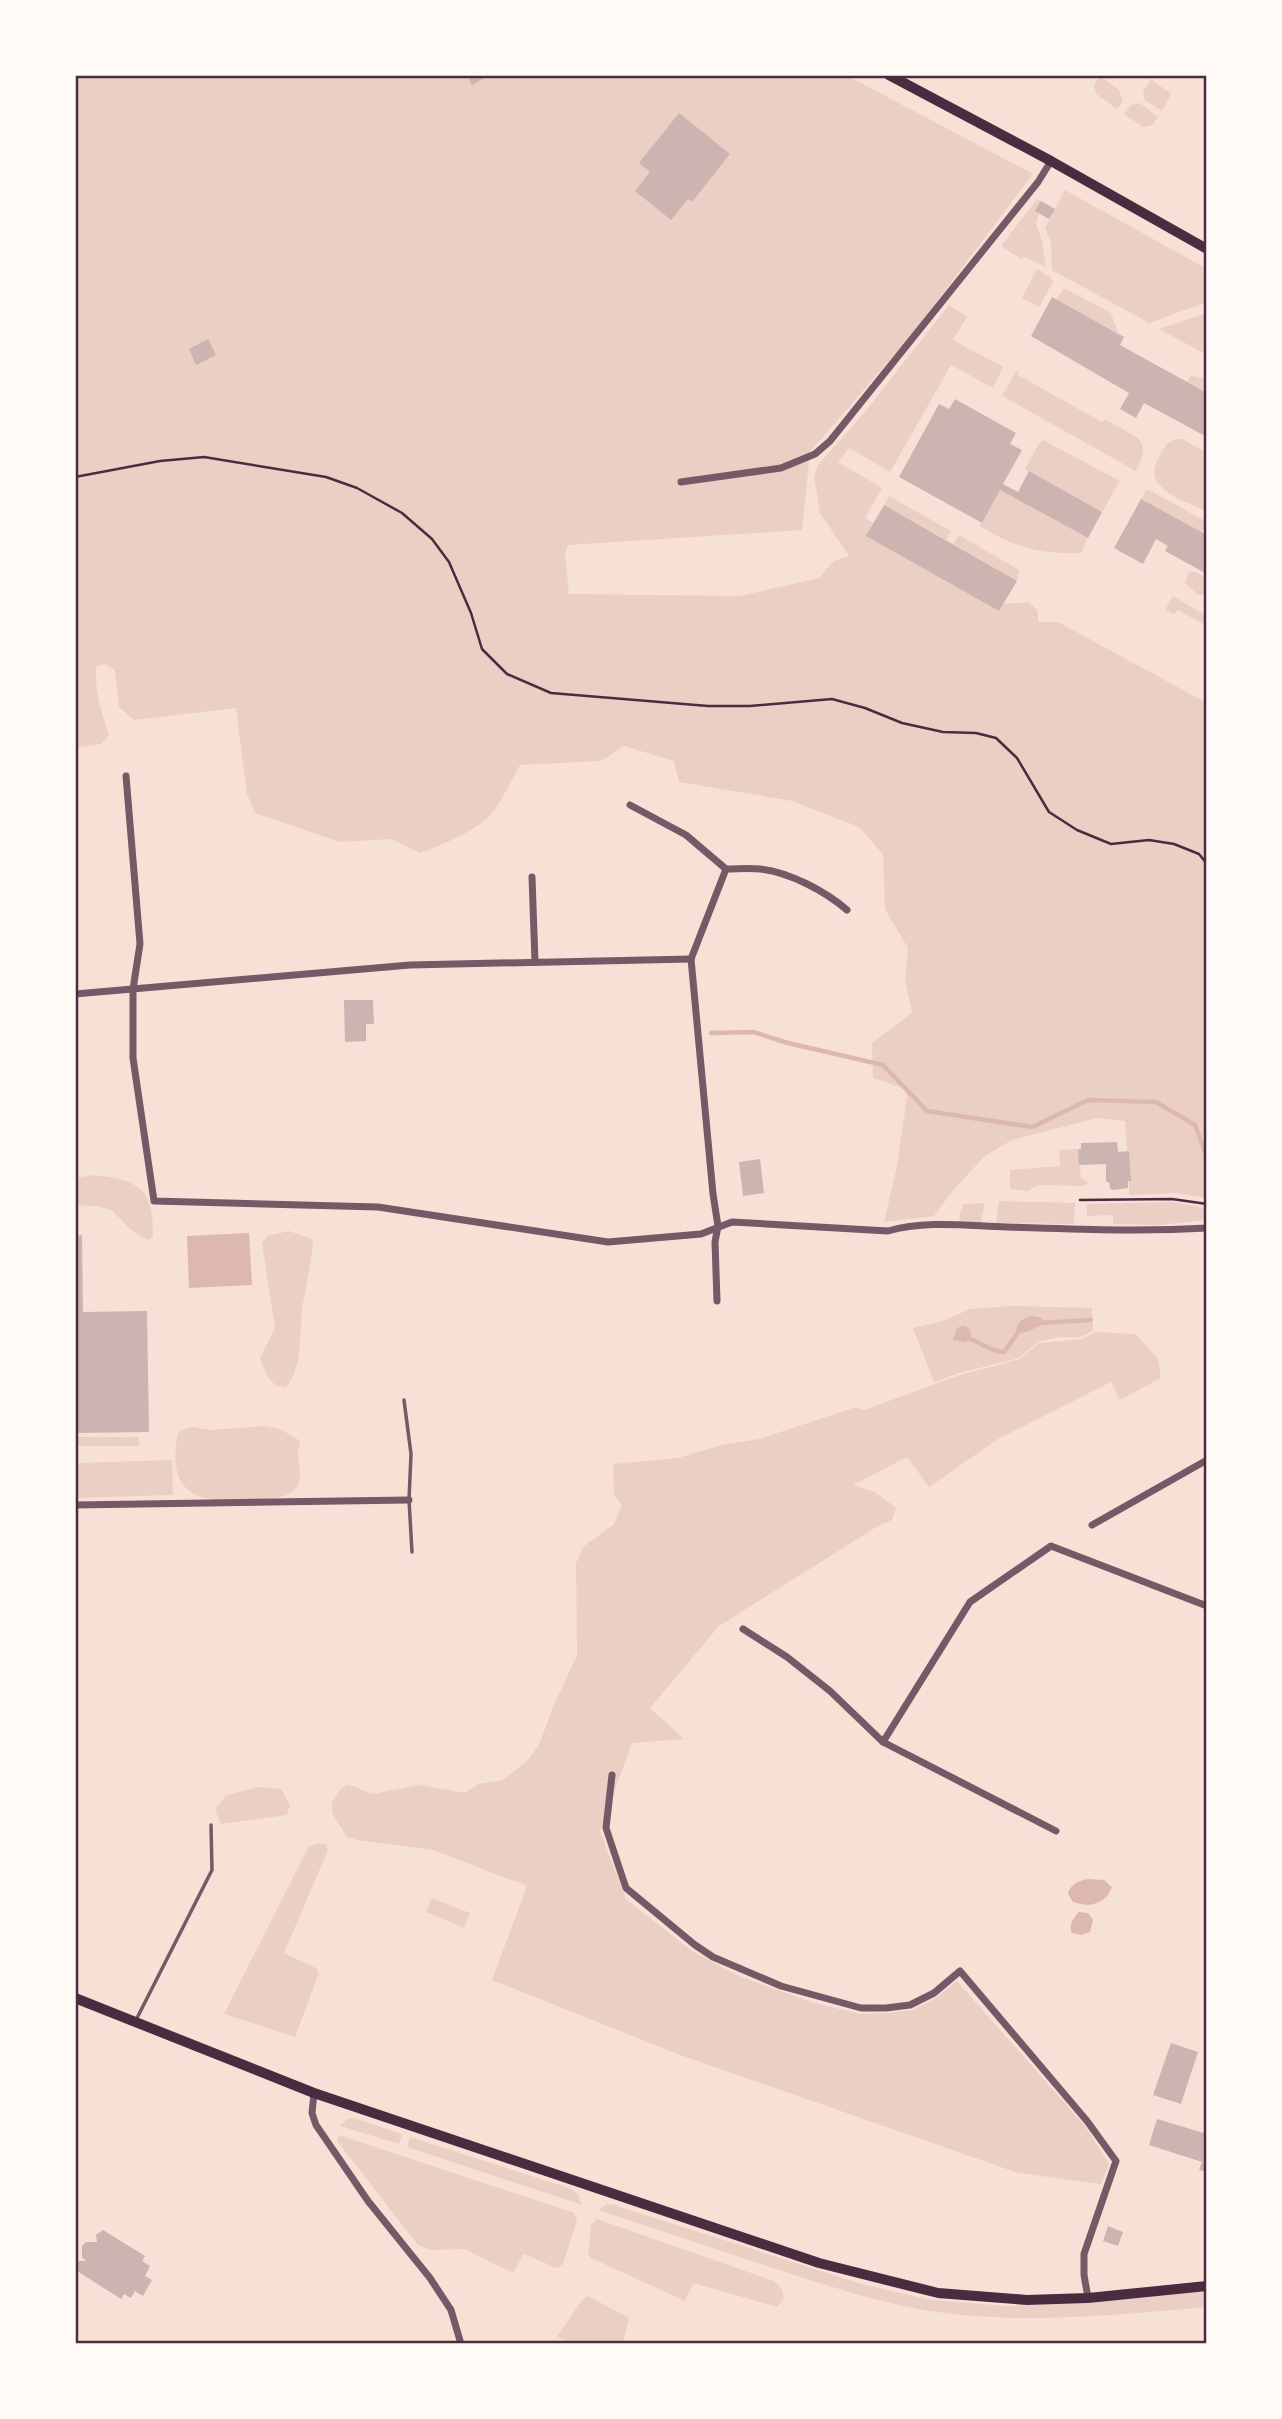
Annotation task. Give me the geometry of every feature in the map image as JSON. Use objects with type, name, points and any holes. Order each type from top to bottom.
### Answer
[{"type":"main road","points":[[889,75],[1051,161],[1207,249]]},
{"type":"main road","points":[[75,1997],[314,2093],[819,2263],[938,2292],[1027,2300],[1088,2298],[1207,2286]]},
{"type":"street","points":[[681,482],[781,468],[806,459],[823,448],[911,342],[1038,182],[1051,161]]},
{"type":"street","points":[[126,776],[140,944],[133,989],[133,1058],[154,1201],[378,1207],[608,1242],[701,1234],[732,1222],[888,1231],[905,1226],[942,1225],[1160,1231],[1207,1228]]},
{"type":"street","points":[[630,805],[686,835],[726,869],[763,869],[806,883],[833,898],[846,910]]},
{"type":"street","points":[[717,1301],[715,1242],[718,1226],[691,959],[726,869]]},
{"type":"street","points":[[532,877],[535,962]]},
{"type":"street","points":[[75,994],[410,965],[691,959]]},
{"type":"street","points":[[1092,1525],[1207,1460]]},
{"type":"street","points":[[75,1505],[409,1500]]},
{"type":"street","points":[[883,1742],[970,1602],[1051,1546],[1207,1606]]},
{"type":"street","points":[[743,1629],[786,1657],[830,1691],[883,1742],[1056,1831]]},
{"type":"street","points":[[612,1775],[606,1828],[626,1888],[695,1945],[742,1971],[781,1986],[860,2008],[910,2005],[934,1993],[960,1971],[1087,2121],[1116,2161],[1084,2254],[1088,2298]]},
{"type":"street","points":[[314,2093],[312,2113],[316,2125],[368,2201],[430,2278],[451,2310],[461,2344]]},
{"type":"lane","points":[[404,1400],[411,1454],[409,1500],[412,1552]]},
{"type":"lane","points":[[135,2022],[212,1870],[211,1825]]},
{"type":"path","points":[[75,477],[160,461],[204,457],[326,477],[357,488],[402,513],[432,539],[449,562],[471,612],[482,649],[507,674],[529,685],[551,693],[708,706],[750,706],[832,699],[865,708],[902,723],[943,732],[976,733],[996,738],[1017,758],[1049,813],[1077,830],[1111,844],[1149,840],[1174,844],[1199,854],[1207,864]]},
{"type":"path","points":[[1080,1200],[1172,1199],[1207,1204]]},
{"type":"shaded area","points":[[75,75],[846,75],[1033,174],[912,334],[810,452],[802,530],[568,545],[565,553],[569,594],[740,596],[819,578],[834,561],[849,556],[820,513],[814,477],[818,465],[864,413],[949,305],[967,317],[953,340],[1003,367],[993,388],[951,365],[890,472],[849,448],[838,462],[882,488],[865,518],[873,523],[867,536],[999,611],[1003,604],[1029,602],[1038,611],[1038,622],[1058,622],[1207,703],[1207,1198],[1175,1193],[1129,1195],[1129,1152],[1125,1121],[1097,1118],[1012,1140],[985,1156],[954,1189],[934,1216],[884,1222],[897,1166],[908,1090],[873,1078],[872,1043],[912,1013],[905,978],[908,948],[885,909],[883,854],[859,827],[792,801],[679,782],[674,761],[624,746],[601,761],[520,765],[489,817],[461,836],[420,853],[392,839],[340,842],[255,813],[247,794],[236,708],[134,720],[119,707],[115,670],[105,664],[96,666],[96,683],[109,735],[101,744],[75,748]]},
{"type":"shaded area","points":[[1100,76],[1119,90],[1123,101],[1117,109],[1096,94],[1094,85]]},
{"type":"shaded area","points":[[1151,79],[1171,94],[1162,111],[1145,100],[1143,92]]},
{"type":"shaded area","points":[[1140,103],[1158,117],[1152,125],[1143,127],[1124,114],[1131,105]]},
{"type":"shaded area","points":[[1065,190],[1207,269],[1207,302],[1149,323],[1052,270],[1051,242],[1045,228]]},
{"type":"shaded area","points":[[1037,199],[1041,201],[1035,211],[1039,213],[1036,224],[1046,267],[1025,257],[1021,259],[1001,246]]},
{"type":"shaded area","points":[[1037,269],[1053,282],[1039,307],[1022,298]]},
{"type":"shaded area","points":[[1064,288],[1111,313],[1118,333],[1056,300]]},
{"type":"shaded area","points":[[1207,313],[1207,355],[1159,329]]},
{"type":"shaded area","points":[[1017,370],[1018,375],[1102,422],[1105,419],[1138,438],[1143,450],[1136,471],[1002,396]]},
{"type":"shaded area","points":[[1191,376],[1207,379],[1207,393],[1187,382]]},
{"type":"shaded area","points":[[1176,439],[1182,439],[1207,453],[1207,512],[1177,498],[1160,486],[1155,478],[1154,469],[1163,449]]},
{"type":"shaded area","points":[[1043,440],[1120,481],[1102,512],[1025,469]]},
{"type":"shaded area","points":[[1147,489],[1207,522],[1202,533],[1141,499]]},
{"type":"shaded area","points":[[1000,490],[1088,538],[1081,553],[1039,551],[1005,540],[979,526]]},
{"type":"shaded area","points":[[889,496],[951,531],[946,540],[884,505]]},
{"type":"shaded area","points":[[959,535],[1019,570],[1017,581],[953,544]]},
{"type":"shaded area","points":[[1189,572],[1196,572],[1207,579],[1207,594],[1198,595],[1185,583]]},
{"type":"shaded area","points":[[1173,596],[1207,616],[1207,626],[1178,610],[1174,614],[1165,610]]},
{"type":"shaded area","points":[[1078,1149],[1081,1178],[1089,1183],[1084,1186],[1038,1185],[1028,1191],[1010,1189],[1010,1170],[1060,1166],[1059,1150]]},
{"type":"shaded area","points":[[94,1175],[122,1180],[141,1190],[151,1207],[153,1237],[147,1240],[131,1230],[112,1210],[75,1205],[75,1178]]},
{"type":"shaded area","points":[[999,1201],[1075,1203],[1074,1224],[996,1223]]},
{"type":"shaded area","points":[[1172,1202],[1207,1208],[1207,1220],[1159,1225],[1113,1224],[1113,1215],[1087,1216],[1087,1204]]},
{"type":"shaded area","points":[[985,1203],[981,1222],[959,1222],[964,1204]]},
{"type":"shaded area","points":[[289,1231],[313,1239],[302,1311],[298,1361],[286,1387],[276,1386],[267,1376],[260,1358],[275,1328],[262,1243],[267,1236]]},
{"type":"shaded area","points":[[249,1233],[252,1285],[189,1288],[187,1236]]},
{"type":"shaded area","points":[[1012,1306],[1092,1308],[1093,1331],[1080,1337],[1059,1337],[1038,1342],[1019,1358],[934,1382],[913,1328],[943,1321],[970,1309]]},
{"type":"shaded area","points":[[1031,1316],[1042,1318],[1045,1323],[1027,1332],[1016,1333],[1020,1322]]},
{"type":"shaded area","points":[[963,1326],[969,1328],[969,1340],[963,1342],[957,1340],[955,1334],[957,1328]]},
{"type":"shaded area","points":[[1096,1332],[1136,1334],[1158,1359],[1161,1378],[1120,1400],[1111,1382],[998,1439],[929,1487],[907,1457],[853,1485],[875,1492],[896,1508],[892,1520],[878,1526],[719,1626],[650,1708],[684,1739],[632,1743],[600,1831],[626,1899],[692,1951],[743,1978],[818,2004],[861,2014],[912,2010],[936,1998],[957,1981],[1085,2126],[1109,2164],[1101,2184],[1018,2173],[683,2056],[492,1980],[527,1886],[433,1850],[347,1837],[332,1813],[332,1802],[347,1785],[372,1794],[420,1785],[465,1793],[478,1784],[503,1780],[528,1760],[539,1745],[577,1655],[576,1563],[584,1546],[614,1524],[622,1505],[614,1495],[613,1464],[678,1458],[722,1445],[759,1439],[856,1407],[864,1410],[960,1375],[1020,1359],[1039,1343],[1082,1339]]},
{"type":"shaded area","points":[[265,1426],[280,1429],[299,1440],[300,1478],[292,1492],[274,1498],[218,1500],[203,1498],[182,1484],[175,1454],[178,1433],[193,1427],[210,1430]]},
{"type":"shaded area","points":[[75,1437],[139,1437],[139,1446],[75,1446]]},
{"type":"shaded area","points":[[172,1460],[173,1495],[75,1498],[75,1463]]},
{"type":"shaded area","points":[[260,1787],[281,1789],[290,1805],[287,1815],[221,1824],[215,1810],[226,1795]]},
{"type":"shaded area","points":[[318,1843],[326,1845],[328,1850],[284,1953],[316,1968],[319,1973],[295,2037],[224,2014],[309,1846]]},
{"type":"shaded area","points":[[1088,1879],[1104,1880],[1112,1887],[1101,1901],[1096,1903],[1084,1905],[1072,1901],[1068,1893],[1071,1887]]},
{"type":"shaded area","points":[[432,1898],[470,1913],[464,1928],[426,1912]]},
{"type":"shaded area","points":[[1079,1912],[1088,1913],[1093,1920],[1090,1932],[1081,1935],[1072,1933],[1071,1928],[1073,1919]]},
{"type":"shaded area","points":[[354,2118],[402,2134],[399,2144],[340,2126],[347,2119]]},
{"type":"shaded area","points":[[339,2135],[574,2213],[577,2221],[563,2264],[558,2268],[554,2267],[524,2254],[513,2273],[464,2249],[431,2250],[418,2245],[337,2141]]},
{"type":"shaded area","points":[[410,2137],[569,2188],[578,2194],[582,2205],[407,2147]]},
{"type":"shaded area","points":[[607,2204],[865,2285],[932,2300],[1008,2306],[1089,2303],[1207,2291],[1207,2307],[1034,2318],[930,2311],[829,2286],[598,2210]]},
{"type":"shaded area","points":[[597,2219],[774,2281],[782,2289],[784,2299],[777,2307],[693,2283],[685,2301],[591,2258],[588,2254],[591,2225]]},
{"type":"shaded area","points":[[588,2296],[629,2318],[623,2344],[570,2344],[557,2336]]},
{"type":"building","points":[[467,75],[490,75],[472,85]]},
{"type":"building","points":[[679,113],[730,154],[692,202],[688,199],[671,220],[635,191],[650,172],[639,163]]},
{"type":"building","points":[[1041,201],[1055,209],[1049,219],[1035,211]]},
{"type":"building","points":[[1052,297],[1124,337],[1120,345],[1207,393],[1207,437],[1144,403],[1136,418],[1120,409],[1129,393],[1031,336]]},
{"type":"building","points":[[208,339],[216,355],[196,365],[189,349]]},
{"type":"building","points":[[955,399],[1016,433],[1010,444],[1022,450],[1003,484],[1018,492],[1029,471],[1102,512],[1088,538],[1000,490],[982,523],[899,477],[939,404],[949,409]]},
{"type":"building","points":[[1141,499],[1207,535],[1207,574],[1165,551],[1168,546],[1156,539],[1143,564],[1114,548]]},
{"type":"building","points":[[884,505],[1017,581],[999,611],[866,536]]},
{"type":"building","points":[[344,1000],[373,1000],[374,1024],[366,1024],[366,1041],[345,1042]]},
{"type":"building","points":[[1117,1142],[1118,1152],[1129,1151],[1131,1181],[1128,1181],[1128,1188],[1114,1190],[1110,1189],[1109,1182],[1106,1182],[1106,1164],[1079,1165],[1078,1149],[1081,1149],[1081,1143]]},
{"type":"building","points":[[760,1159],[764,1193],[743,1196],[739,1162]]},
{"type":"building","points":[[82,1235],[83,1312],[147,1311],[149,1432],[75,1433],[75,1236]]},
{"type":"building","points":[[1171,2043],[1198,2052],[1181,2104],[1153,2095]]},
{"type":"building","points":[[1157,2119],[1207,2134],[1207,2172],[1199,2170],[1202,2162],[1149,2145]]},
{"type":"building","points":[[1108,2226],[1123,2232],[1118,2246],[1103,2241]]},
{"type":"building","points":[[103,2230],[145,2256],[142,2261],[150,2266],[145,2276],[152,2280],[143,2296],[135,2291],[131,2298],[124,2294],[121,2299],[77,2271],[76,2264],[86,2261],[82,2257],[82,2246],[86,2242],[97,2242],[96,2235]]},
{"type":"waterway","points":[[711,1033],[753,1032],[883,1065],[927,1111],[1032,1127],[1088,1100],[1156,1102],[1195,1125],[1207,1157]]},
{"type":"waterway","points":[[1039,1323],[1091,1320]]},
{"type":"waterway","points":[[955,1339],[962,1335],[1004,1352],[1019,1331]]}]
